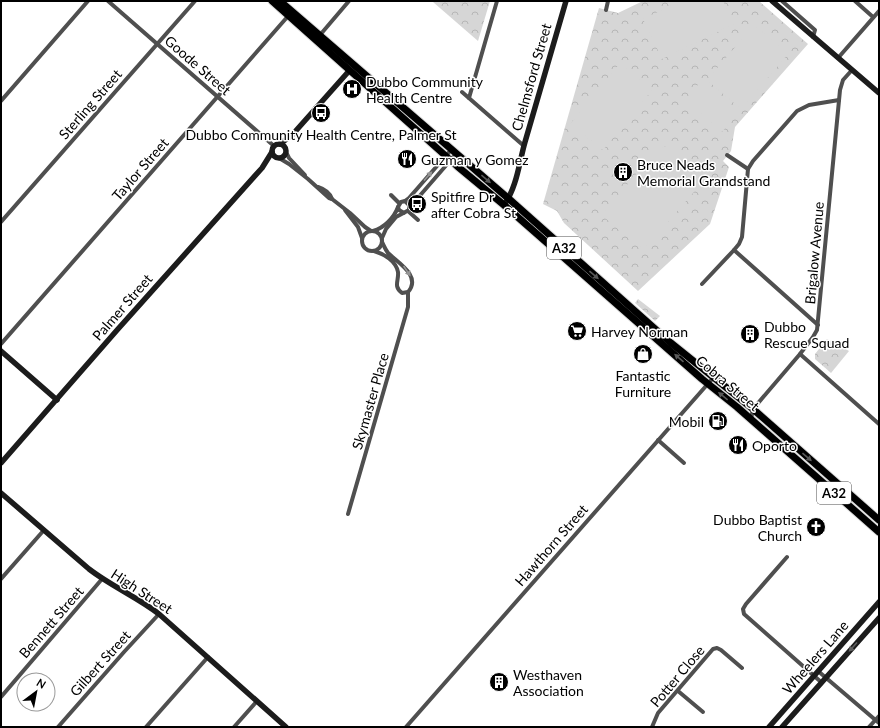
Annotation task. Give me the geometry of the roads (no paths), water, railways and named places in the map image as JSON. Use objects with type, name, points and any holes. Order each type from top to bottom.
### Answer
[{"type":"highway","name":"Cobra Street","points":[[272,1],[448,158],[504,205],[879,532]]},
{"type":"highway","name":"Cobra Street","points":[[280,1],[509,198],[713,378],[753,409],[879,520]]},
{"type":"highway","points":[[309,33],[314,36],[320,35],[320,40],[341,62]]},
{"type":"highway","points":[[341,54],[349,63],[349,71]]},
{"type":"street","points":[[1,101],[88,1]]},
{"type":"street","name":"Goode Street","points":[[108,1],[274,146]]},
{"type":"street","name":"Sterling Street","points":[[1,222],[195,1]]},
{"type":"street","points":[[320,35],[349,1]]},
{"type":"street","points":[[469,98],[497,1]]},
{"type":"street","name":"Chelmsford Street","points":[[504,205],[515,184],[524,146],[566,1]]},
{"type":"street","points":[[606,10],[608,1]]},
{"type":"street","points":[[772,1],[879,93]]},
{"type":"street","points":[[782,1],[815,30],[813,37]]},
{"type":"street","points":[[855,1],[873,18]]},
{"type":"street","points":[[286,6],[289,16]]},
{"type":"street","points":[[838,58],[879,11]]},
{"type":"street","name":"Taylor Street","points":[[1,344],[289,16]]},
{"type":"street","name":"Brigalow Avenue","points":[[753,409],[800,354],[818,330],[840,90],[843,80],[852,70]]},
{"type":"street","points":[[349,71],[293,134],[280,144],[274,146],[272,152],[274,156],[286,161],[318,187],[320,191],[328,198],[332,199],[350,213],[364,227],[378,233],[382,240]]},
{"type":"street","points":[[462,92],[524,146]]},
{"type":"street","points":[[702,284],[734,250],[742,237],[748,170],[753,161],[797,111],[809,105],[839,100]]},
{"type":"street","points":[[279,158],[283,157],[293,134]]},
{"type":"street","points":[[280,144],[289,158],[308,179]]},
{"type":"street","name":"Palmer Street","points":[[1,463],[262,168],[272,152]]},
{"type":"street","points":[[362,238],[365,233],[385,224],[396,212],[399,205],[409,198],[454,152]]},
{"type":"street","points":[[728,156],[748,170]]},
{"type":"street","name":"Palmer Street","points":[[262,168],[279,158]]},
{"type":"street","points":[[374,251],[380,248],[388,226],[396,217],[407,210],[448,158]]},
{"type":"street","points":[[390,195],[399,205],[399,210],[407,210],[418,220]]},
{"type":"street","points":[[405,201],[408,203],[407,210]]},
{"type":"street","points":[[343,208],[358,227],[364,247],[368,251],[383,254],[393,263],[398,272],[396,283],[397,288],[402,293],[408,292]]},
{"type":"street","name":"Skymaster Place","points":[[348,514],[408,307],[408,292],[411,289],[412,284],[410,274],[406,268],[388,252],[382,240]]},
{"type":"street","points":[[734,250],[818,324]]},
{"type":"street","points":[[1,351],[57,400]]},
{"type":"street","points":[[800,354],[879,424]]},
{"type":"street","name":"Hawthorn Street","points":[[406,727],[713,378]]},
{"type":"street","points":[[751,420],[753,409]]},
{"type":"street","points":[[658,440],[684,463]]},
{"type":"street","name":"High Street","points":[[1,493],[102,579],[159,614],[286,727]]},
{"type":"street","points":[[1,579],[44,530]]},
{"type":"street","points":[[787,557],[746,604],[743,609],[744,614],[821,682]]},
{"type":"street","name":"Bennett Street","points":[[1,697],[102,579]]},
{"type":"street","name":"Wheelers Lane","points":[[769,727],[879,602]]},
{"type":"street","name":"Gilbert Street","points":[[60,726],[159,614]]},
{"type":"street","name":"Wheelers Lane","points":[[782,727],[879,618]]},
{"type":"street","name":"Potter Close","points":[[652,727],[658,713],[713,649],[717,648],[721,650],[742,668]]},
{"type":"street","points":[[146,727],[208,657]]},
{"type":"street","points":[[818,671],[877,722]]},
{"type":"street","points":[[678,691],[703,712]]},
{"type":"street","points":[[234,727],[257,701]]},
{"type":"street","points":[[869,727],[877,722],[879,716]]},
{"type":"place","name":"Dubbo Community Health Centre","points":[[352,89]]},
{"type":"place","name":"Dubbo Community Health Centre, Palmer St","points":[[321,113]]},
{"type":"place","name":"Guzman y Gomez","points":[[407,159]]},
{"type":"place","name":"Bruce Neads Memorial Grandstand","points":[[623,172]]},
{"type":"place","name":"Spitfire Dr after Cobra St","points":[[417,204]]},
{"type":"place","name":"Harvey Norman","points":[[577,331]]},
{"type":"place","name":"Dubbo Rescue Squad","points":[[750,334]]},
{"type":"place","name":"Fantastic Furniture","points":[[643,354]]},
{"type":"place","name":"Mobil","points":[[718,421]]},
{"type":"place","name":"Oporto","points":[[738,445]]},
{"type":"place","name":"Dubbo Baptist Church","points":[[816,527]]},
{"type":"place","name":"Westhaven Association","points":[[499,682]]}]
